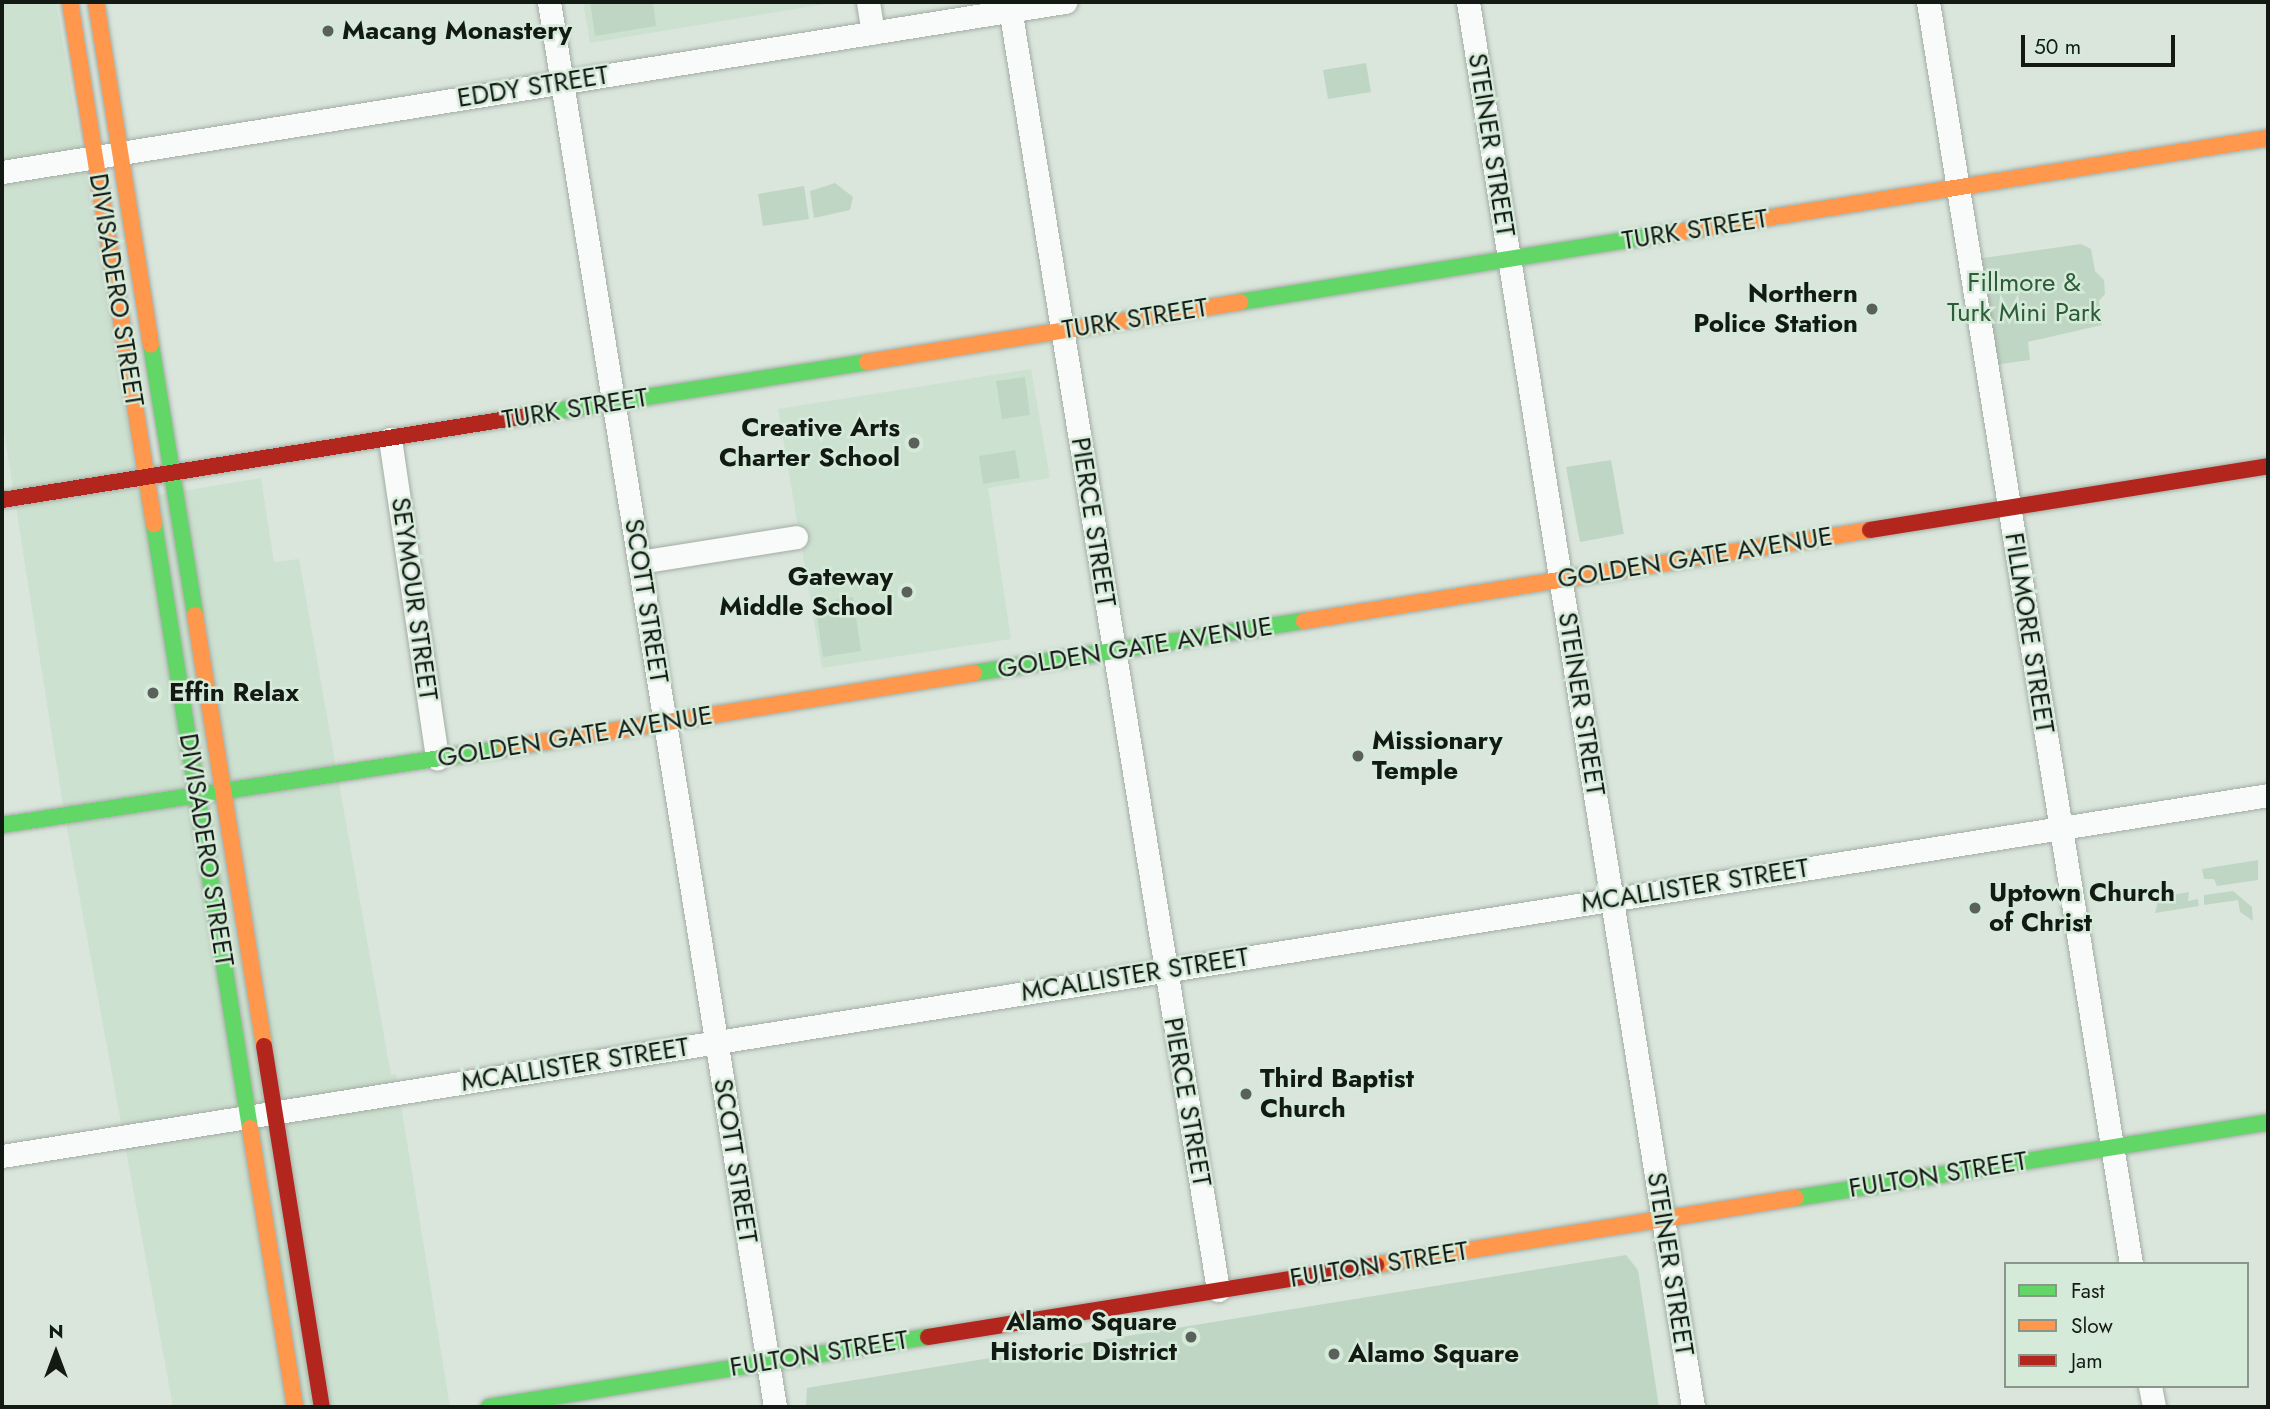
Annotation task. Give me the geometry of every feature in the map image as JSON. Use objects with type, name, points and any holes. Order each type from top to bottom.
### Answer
[{"type":"main road","name":"DIVISADERO STREET","points":[[70,2],[295,1407]]},
{"type":"main road","name":"DIVISADERO STREET","points":[[96,2],[322,1407]]},
{"type":"main road","name":"TURK STREET","points":[[2,500],[2268,138]]},
{"type":"main road","name":"GOLDEN GATE AVENUE","points":[[2,825],[175,796],[197,798],[2268,466]]},
{"type":"main road","name":"FULTON STREET","points":[[489,1407],[2268,1122]]},
{"type":"street","name":"SCOTT STREET","points":[[550,2],[775,1407]]},
{"type":"street","points":[[868,2],[873,33]]},
{"type":"street","name":"EDDY STREET","points":[[2,172],[873,33],[1010,6],[1065,2]]},
{"type":"street","name":"STEINER STREET","points":[[1468,2],[1693,1407]]},
{"type":"street","name":"FILLMORE STREET","points":[[1928,2],[2131,1262]]},
{"type":"street","name":"PIERCE STREET","points":[[1010,6],[1218,1290]]},
{"type":"street","name":"SEYMOUR STREET","points":[[390,439],[438,759]]},
{"type":"street","points":[[639,562],[796,537]]},
{"type":"street","name":"MCALLISTER STREET","points":[[2,1156],[2268,795]]},
{"type":"street","points":[[2150,1388],[2154,1407]]},
{"type":"shaded area","points":[[2,2],[56,2],[140,498],[261,478],[274,562],[299,559],[391,1075],[396,1074],[450,1407],[173,1407],[64,812],[2,419]]},
{"type":"shaded area","points":[[583,2],[838,2],[590,43]]},
{"type":"shaded area","points":[[1031,369],[1050,478],[988,488],[1011,639],[822,668],[778,409]]},
{"type":"green space","points":[[590,2],[653,2],[656,26],[595,36]]},
{"type":"green space","points":[[1366,63],[1371,92],[1328,99],[1323,70]]},
{"type":"green space","points":[[835,183],[853,197],[850,210],[814,218],[810,191]]},
{"type":"green space","points":[[804,186],[809,219],[763,226],[758,194]]},
{"type":"green space","name":"Fillmore & Turk Mini Park","points":[[2081,244],[2091,249],[2095,271],[2104,280],[2105,294],[2099,301],[2102,325],[2028,342],[2030,360],[1986,366],[1969,260]]},
{"type":"green space","points":[[1025,377],[1030,415],[1002,419],[996,381]]},
{"type":"green space","points":[[1015,450],[1020,478],[983,484],[979,456]]},
{"type":"green space","points":[[1611,460],[1624,534],[1580,542],[1566,467]]},
{"type":"green space","points":[[853,597],[861,651],[823,657],[815,603]]},
{"type":"green space","points":[[2258,860],[2258,880],[2217,886],[2214,879],[2204,879],[2202,869]]},
{"type":"green space","points":[[2233,891],[2252,907],[2253,921],[2240,912],[2238,900],[2204,905],[2204,895]]},
{"type":"green space","points":[[2189,892],[2188,901],[2198,899],[2199,906],[2155,913],[2159,897]]},
{"type":"green space","name":"Alamo Square","points":[[1626,1255],[1638,1270],[1659,1407],[806,1407],[807,1388]]},
{"type":"traffic: fast","points":[[1240,302],[1672,233]]},
{"type":"traffic: fast","points":[[151,345],[195,615]]},
{"type":"traffic: fast","points":[[526,416],[867,362]]},
{"type":"traffic: fast","points":[[154,524],[250,1128]]},
{"type":"traffic: fast","points":[[974,673],[1304,621]]},
{"type":"traffic: fast","points":[[2,825],[506,748]]},
{"type":"traffic: fast","points":[[1796,1198],[2268,1122]]},
{"type":"traffic: fast","points":[[489,1407],[928,1337]]},
{"type":"traffic: slow","points":[[70,2],[154,524]]},
{"type":"traffic: slow","points":[[96,2],[151,345]]},
{"type":"traffic: slow","points":[[1672,233],[2268,138]]},
{"type":"traffic: slow","points":[[867,362],[1240,302]]},
{"type":"traffic: slow","points":[[1304,621],[1870,530]]},
{"type":"traffic: slow","points":[[195,615],[264,1046]]},
{"type":"traffic: slow","points":[[506,748],[974,673]]},
{"type":"traffic: slow","points":[[250,1128],[295,1407]]},
{"type":"traffic: slow","points":[[1376,1265],[1796,1198]]},
{"type":"traffic: jam","points":[[2,500],[526,416]]},
{"type":"traffic: jam","points":[[1870,530],[2268,466]]},
{"type":"traffic: jam","points":[[264,1046],[322,1407]]},
{"type":"traffic: jam","points":[[928,1337],[1376,1265]]},
{"type":"place","name":"Macang Monastery","points":[[328,31]]},
{"type":"place","name":"Northern Police Station","points":[[1872,309]]},
{"type":"place","name":"Creative Arts Charter School","points":[[914,443]]},
{"type":"place","name":"Gateway Middle School","points":[[907,592]]},
{"type":"place","name":"Effin Relax","points":[[153,693]]},
{"type":"place","name":"Missionary Temple","points":[[1358,756]]},
{"type":"place","name":"Uptown Church of Christ","points":[[1975,908]]},
{"type":"place","name":"Third Baptist Church","points":[[1246,1094]]},
{"type":"place","name":"Alamo Square Historic District","points":[[1191,1337]]},
{"type":"place","name":"Alamo Square","points":[[1334,1354]]}]
